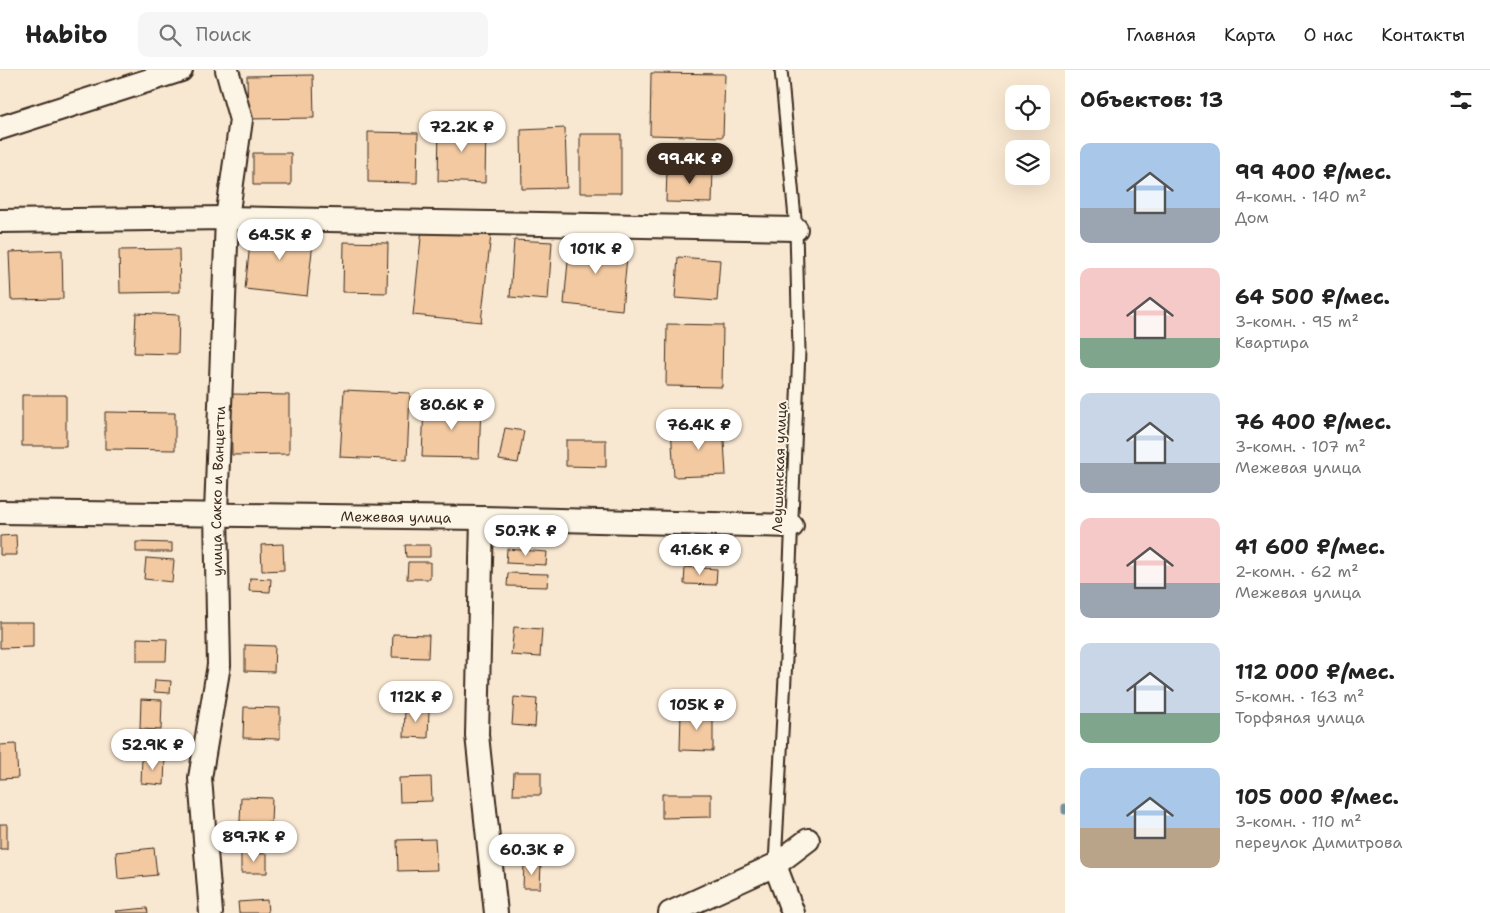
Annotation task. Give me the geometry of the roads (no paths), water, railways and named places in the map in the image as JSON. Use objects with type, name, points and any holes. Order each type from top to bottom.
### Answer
[{"type":"street","points":[[0,128],[181,70]]},
{"type":"street","name":"улица Сакко и Ванцетти","points":[[211,913],[200,778],[219,665],[216,513],[227,218],[241,120],[227,70]]},
{"type":"street","points":[[0,221],[227,218],[796,229]]},
{"type":"street","name":"Межевая улица","points":[[0,512],[216,513],[792,526]]},
{"type":"street","points":[[482,518],[477,735],[496,913]]},
{"type":"street","points":[[670,913],[775,865],[808,840]]},
{"type":"street","points":[[775,865],[794,913]]},
{"type":"lane","name":"Леушинская улица","points":[[775,865],[799,351],[796,229],[781,70]]}]
